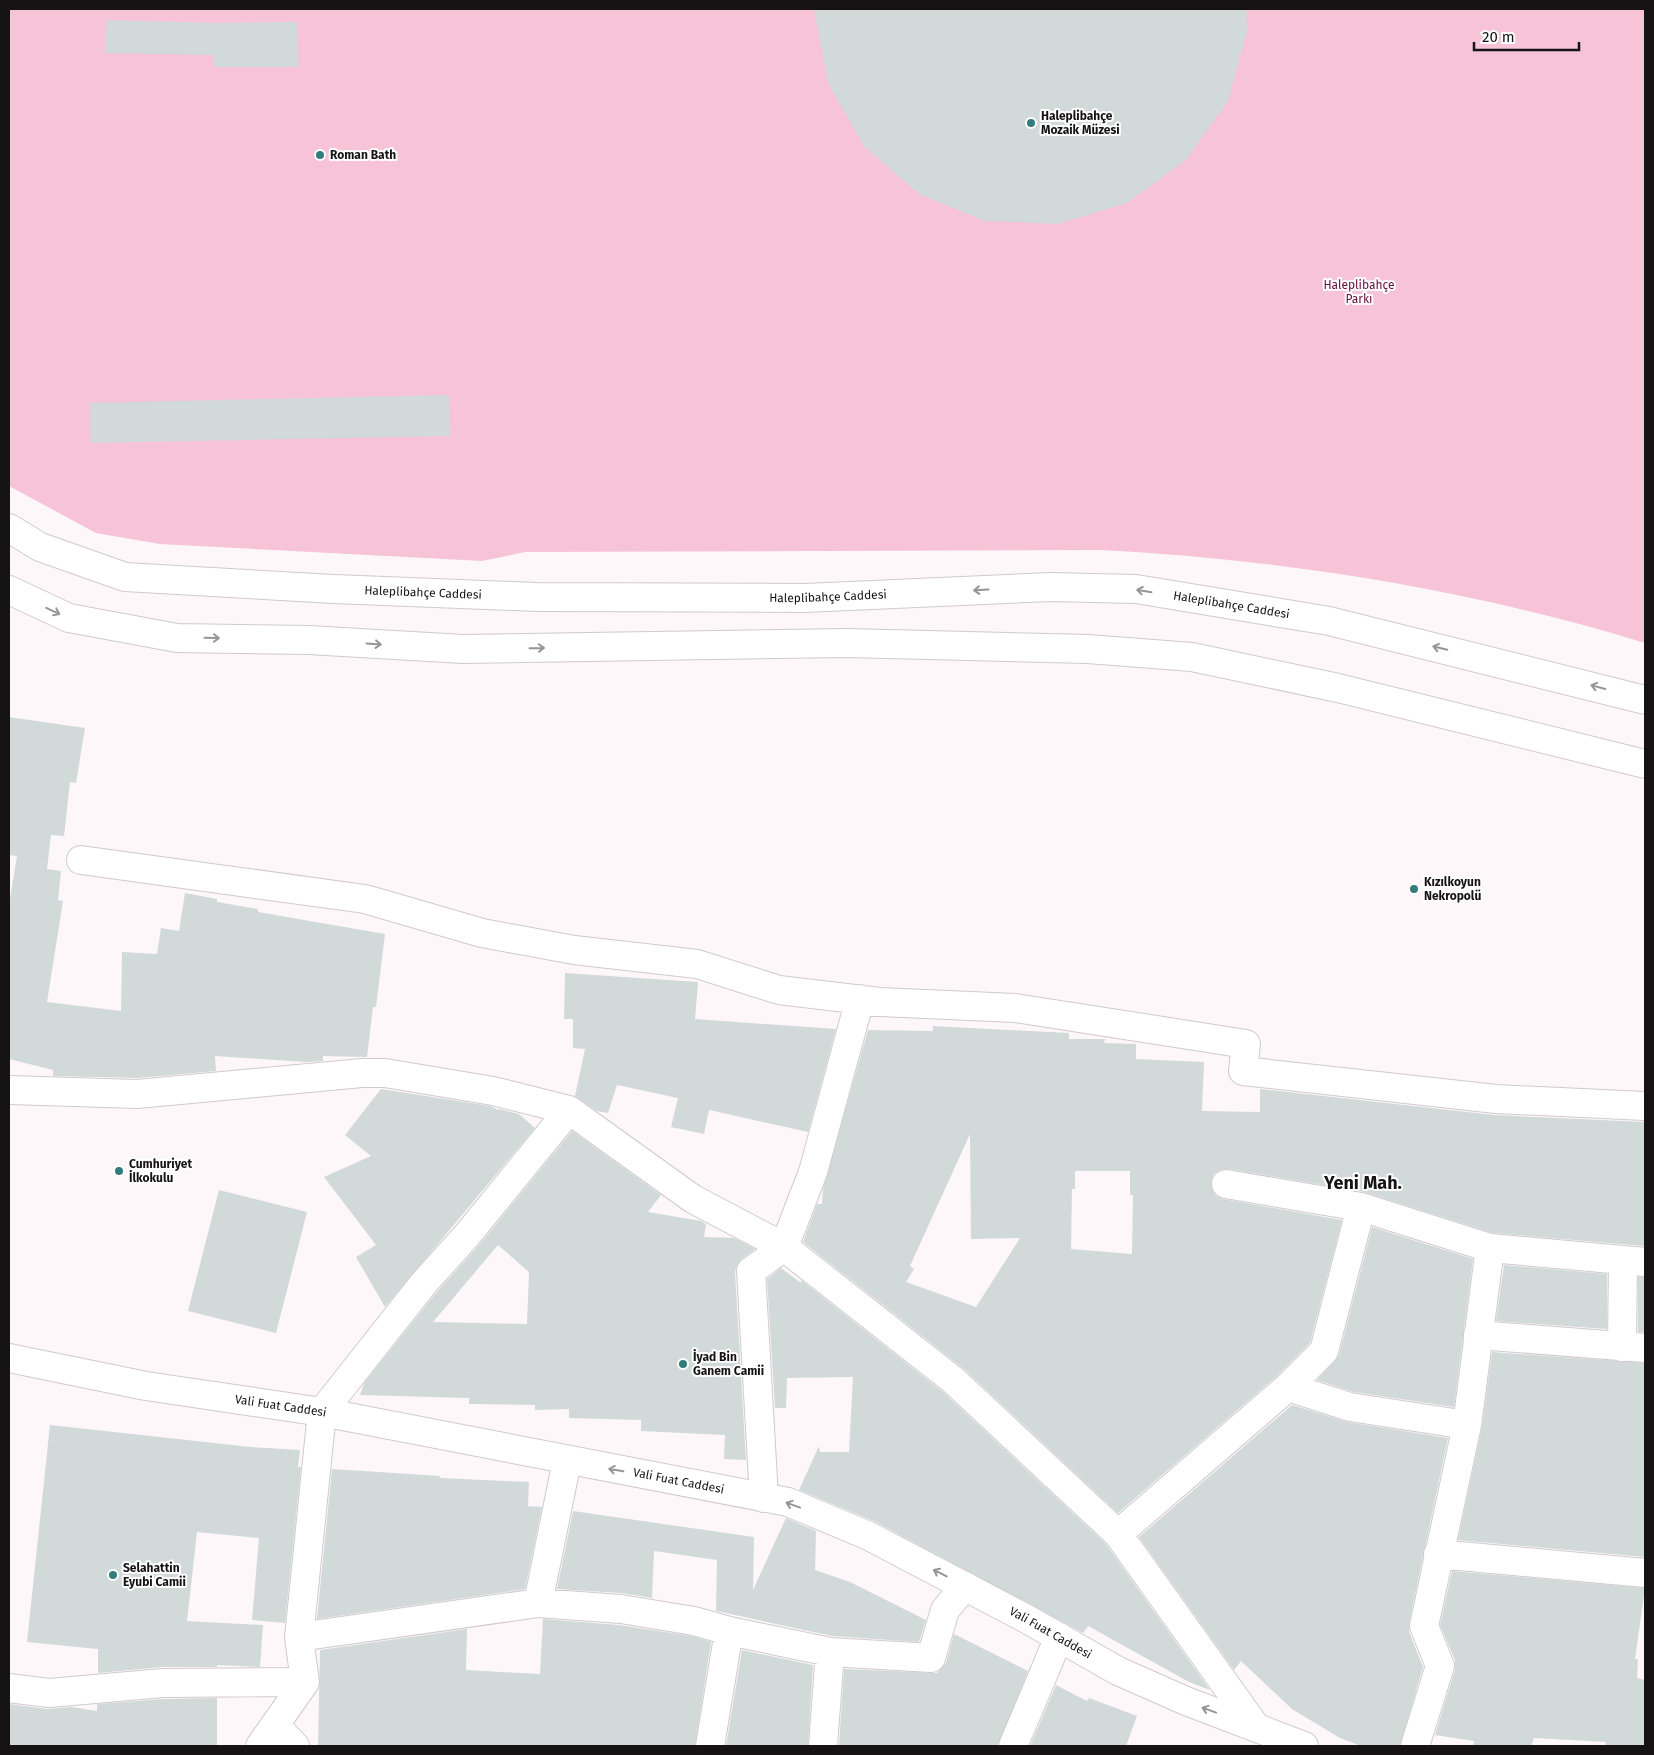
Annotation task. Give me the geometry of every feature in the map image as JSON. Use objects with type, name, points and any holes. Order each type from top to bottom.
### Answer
[{"type":"street","name":"Haleplibahçe Caddesi","points":[[9,528],[40,547],[125,577],[334,589],[537,597],[806,598],[1050,587],[1136,589],[1329,621],[1645,700]]},
{"type":"street","points":[[9,590],[69,618],[177,638],[309,640],[463,649],[847,643],[1088,649],[1192,657],[1338,688],[1645,764]]},
{"type":"street","points":[[80,860],[365,899],[482,933],[574,950],[697,964],[779,990],[860,999],[1015,1008],[1246,1044],[1243,1071],[1496,1099],[1645,1106]]},
{"type":"street","points":[[764,1498],[751,1271],[784,1248],[813,1172],[860,999]]},
{"type":"street","points":[[9,1090],[137,1094],[362,1073],[385,1073],[493,1091],[569,1110],[693,1200],[784,1248],[954,1380],[1118,1534],[1255,1726]]},
{"type":"street","points":[[295,1746],[268,1736],[304,1682],[300,1636],[322,1412],[423,1284],[468,1234],[569,1110]]},
{"type":"street","points":[[1226,1184],[1361,1207],[1490,1248],[1634,1261],[1634,1348],[1478,1335]]},
{"type":"street","points":[[1118,1534],[1288,1387],[1324,1351],[1361,1207]]},
{"type":"street","points":[[1415,1746],[1440,1666],[1424,1626],[1467,1425],[1490,1248]]},
{"type":"street","name":"Vali Fuat Caddesi","points":[[9,1358],[146,1386],[322,1412],[567,1461],[788,1502],[869,1536],[965,1586],[1118,1671],[1186,1701],[1304,1746]]},
{"type":"street","points":[[1288,1387],[1350,1407],[1467,1425]]},
{"type":"street","points":[[538,1603],[567,1461]]},
{"type":"street","points":[[1438,1554],[1645,1572]]},
{"type":"street","points":[[300,1636],[538,1603],[621,1609],[694,1621],[730,1631],[830,1652],[931,1658],[945,1610],[965,1586]]},
{"type":"street","points":[[710,1746],[730,1631]]},
{"type":"street","points":[[1013,1746],[1059,1637]]},
{"type":"street","points":[[823,1746],[830,1652]]},
{"type":"street","points":[[9,1688],[49,1693],[163,1683],[304,1682]]},
{"type":"green space","name":"Haleplibahçe Parkı","points":[[9,9],[1645,9],[1645,643],[1513,607],[1376,580],[1307,569],[1169,554],[1101,550],[525,552],[482,561],[160,544],[96,533],[9,486]]},
{"type":"building","name":"Haleplibahçe Mozaik Müzesi","points":[[814,9],[1246,9],[1247,31],[1228,101],[1186,160],[1127,203],[1058,224],[985,221],[919,194],[864,146],[828,83]]},
{"type":"building","points":[[106,20],[214,23],[297,22],[298,67],[214,67],[214,55],[105,53]]},
{"type":"building","points":[[449,395],[450,436],[91,443],[90,403]]},
{"type":"building","points":[[9,717],[85,728],[76,783],[70,782],[64,836],[51,835],[47,869],[61,871],[58,900],[63,901],[47,1002],[121,1011],[122,952],[157,954],[161,928],[179,931],[185,893],[217,899],[217,902],[258,909],[258,912],[385,934],[376,1007],[373,1007],[367,1057],[323,1056],[323,1061],[306,1062],[215,1056],[216,1071],[137,1078],[53,1076],[53,1070],[9,1059],[9,905],[17,856],[9,855]]},
{"type":"building","points":[[565,973],[698,982],[695,1019],[836,1029],[808,1132],[709,1110],[704,1134],[671,1127],[678,1098],[617,1085],[608,1113],[597,1111],[575,1096],[585,1049],[573,1048],[573,1019],[564,1019]]},
{"type":"building","points":[[933,1026],[1069,1033],[1069,1039],[1105,1039],[1104,1043],[1136,1044],[1136,1059],[1204,1062],[1202,1111],[1260,1112],[1260,1089],[1494,1115],[1645,1122],[1645,1246],[1493,1233],[1364,1192],[1229,1169],[1220,1170],[1214,1174],[1211,1182],[1212,1190],[1216,1196],[1223,1199],[1342,1220],[1310,1343],[1277,1376],[1118,1513],[964,1369],[803,1242],[817,1204],[822,1204],[823,1189],[868,1030],[933,1031]],"holes":[[[970,1134],[971,1239],[1020,1238],[976,1307],[906,1282],[914,1269],[910,1266]],[[1075,1171],[1130,1171],[1130,1195],[1133,1195],[1132,1254],[1071,1249],[1072,1189],[1075,1189]]]},
{"type":"building","points":[[381,1089],[490,1106],[498,1110],[519,1114],[535,1128],[385,1307],[356,1257],[376,1245],[324,1177],[371,1156],[345,1135]]},
{"type":"building","points":[[572,1131],[661,1195],[648,1212],[701,1221],[706,1224],[704,1237],[734,1238],[755,1249],[741,1259],[735,1272],[746,1460],[724,1459],[725,1435],[641,1431],[641,1420],[569,1418],[569,1409],[535,1410],[535,1405],[469,1404],[469,1398],[360,1395],[364,1383],[435,1294],[480,1244]],"holes":[[[498,1245],[529,1272],[527,1324],[433,1322]]]},
{"type":"building","points":[[219,1190],[307,1212],[276,1333],[188,1311]]},
{"type":"building","points":[[1372,1227],[1473,1259],[1454,1407],[1354,1392],[1317,1380],[1339,1355]]},
{"type":"building","points":[[1504,1265],[1607,1274],[1607,1329],[1496,1321]]},
{"type":"building","points":[[781,1268],[801,1283],[801,1280],[943,1392],[1106,1544],[1210,1690],[1189,1682],[1088,1626],[1083,1633],[876,1522],[799,1490],[819,1446],[820,1452],[849,1452],[853,1377],[787,1378],[786,1408],[775,1408],[767,1279]]},
{"type":"building","points":[[1638,1277],[1645,1277],[1645,1332],[1638,1332]]},
{"type":"building","points":[[1492,1352],[1645,1363],[1645,1557],[1458,1540],[1482,1427]]},
{"type":"building","points":[[1292,1405],[1347,1422],[1448,1438],[1409,1623],[1409,1632],[1423,1667],[1400,1746],[1361,1746],[1340,1738],[1292,1709],[1241,1661],[1234,1670],[1139,1537]]},
{"type":"building","name":"Selahattin Eyubi Camii","points":[[50,1425],[251,1447],[300,1450],[298,1467],[301,1467],[285,1623],[252,1620],[259,1538],[197,1532],[187,1621],[263,1625],[260,1667],[217,1665],[217,1667],[162,1667],[98,1673],[98,1649],[27,1642]]},
{"type":"building","points":[[332,1469],[440,1476],[440,1478],[529,1482],[528,1506],[542,1507],[525,1589],[317,1619]]},
{"type":"building","points":[[573,1511],[754,1537],[753,1590],[786,1518],[816,1531],[815,1570],[850,1582],[926,1620],[919,1642],[832,1636],[716,1611],[717,1560],[654,1551],[652,1598],[622,1593],[557,1589]]},
{"type":"building","points":[[1452,1571],[1645,1588],[1635,1659],[1638,1659],[1637,1678],[1645,1680],[1645,1746],[1605,1746],[1606,1742],[1534,1738],[1531,1746],[1473,1746],[1474,1741],[1435,1735],[1455,1670],[1455,1660],[1440,1625]]},
{"type":"building","points":[[543,1619],[619,1625],[691,1636],[711,1642],[695,1746],[318,1746],[320,1650],[467,1629],[466,1670],[540,1674]]},
{"type":"building","points":[[954,1634],[1028,1671],[998,1746],[839,1746],[844,1669],[937,1673],[946,1663]]},
{"type":"building","points":[[742,1650],[813,1665],[808,1746],[726,1746]]},
{"type":"building","points":[[1056,1685],[1087,1701],[1089,1698],[1137,1716],[1126,1746],[1030,1746]]},
{"type":"building","points":[[217,1698],[217,1746],[9,1746],[9,1704],[47,1709],[71,1707],[97,1711],[97,1704],[164,1699]]},
{"type":"place","name":"Haleplibahçe Mozaik Müzesi","points":[[1031,123]]},
{"type":"place","name":"Roman Bath","points":[[320,155]]},
{"type":"place","name":"Kızılkoyun Nekropolü","points":[[1414,889]]},
{"type":"place","name":"Cumhuriyet İlkokulu","points":[[119,1171]]},
{"type":"place","name":"İyad Bin Ganem Camii","points":[[683,1364]]},
{"type":"place","name":"Selahattin Eyubi Camii","points":[[113,1575]]},
{"type":"district","name":"Yeni Mah.","points":[[1363,1183]]}]
